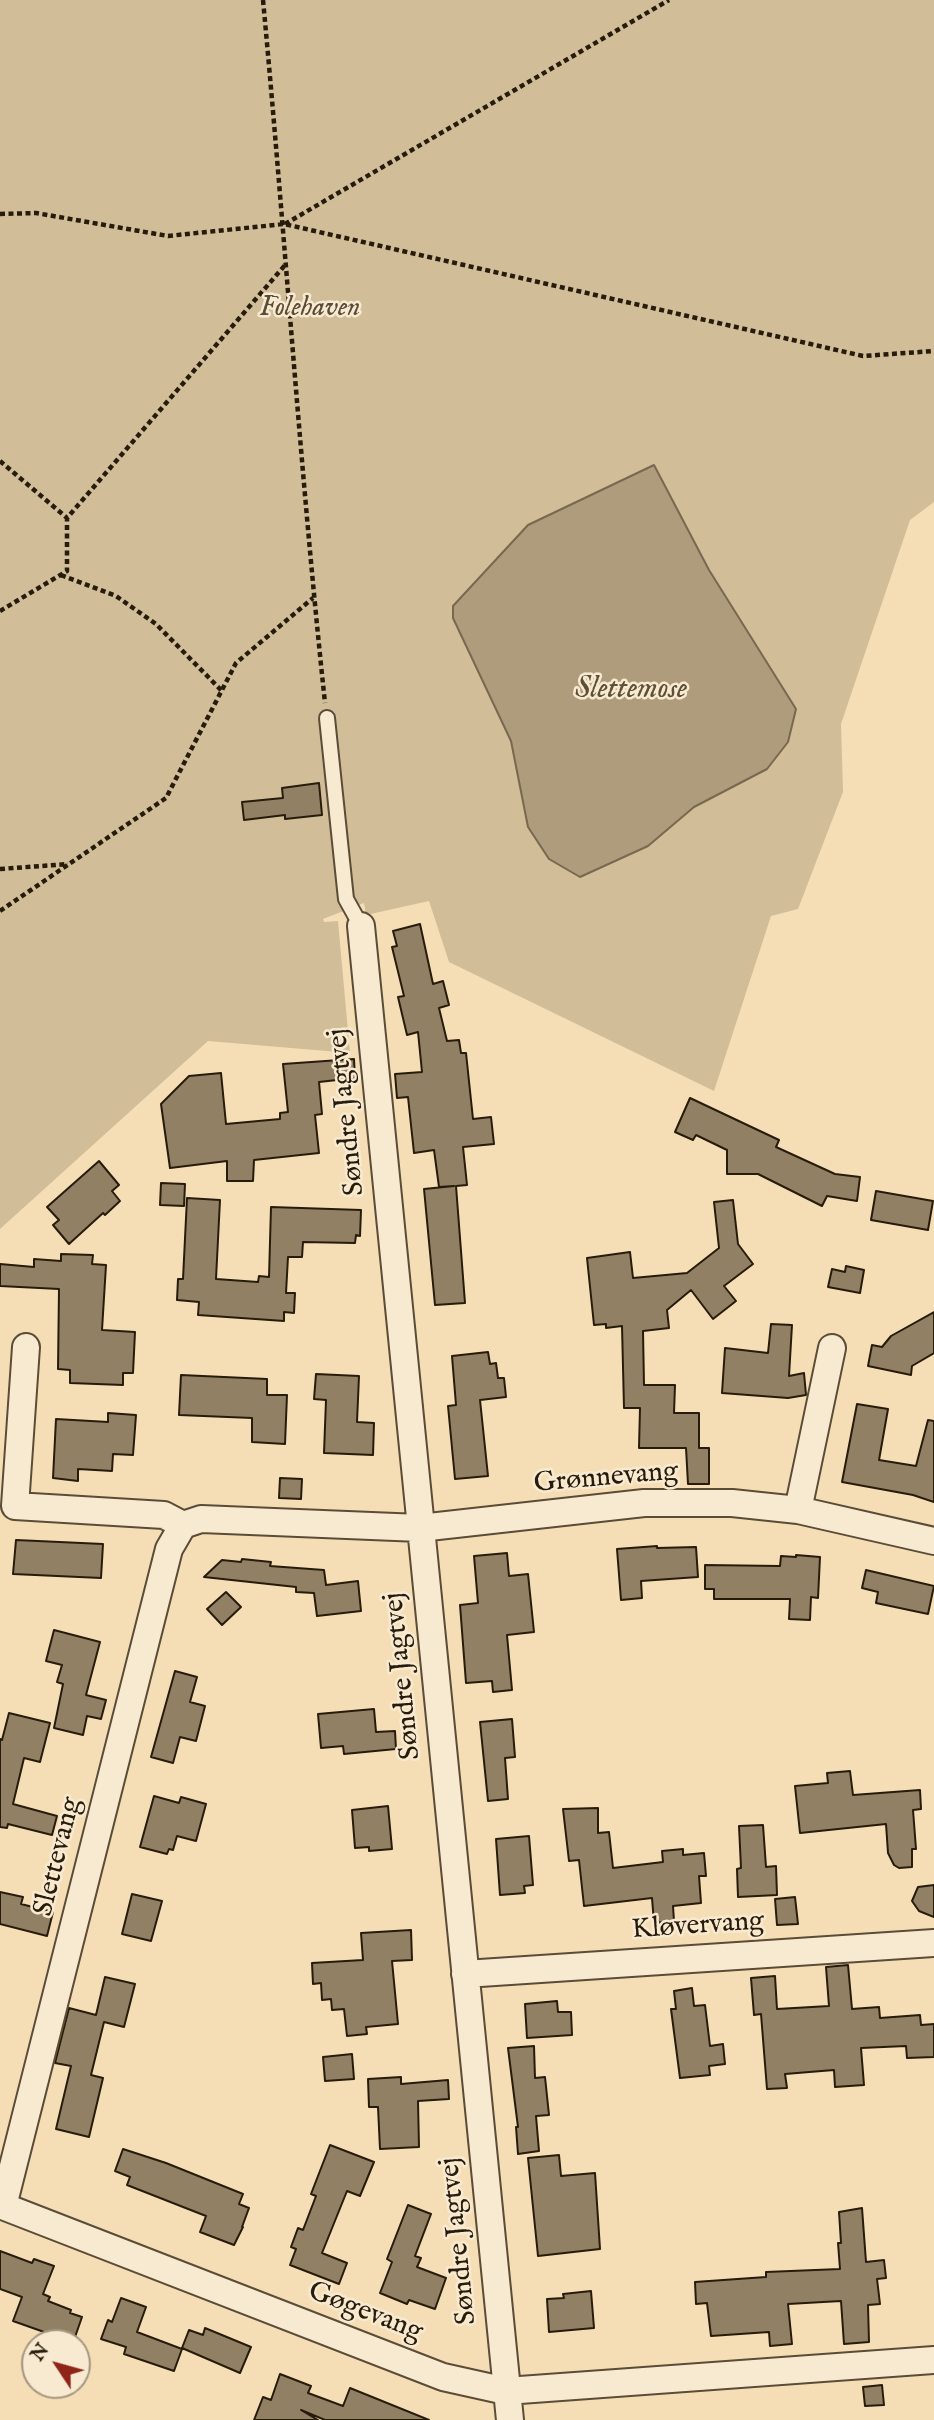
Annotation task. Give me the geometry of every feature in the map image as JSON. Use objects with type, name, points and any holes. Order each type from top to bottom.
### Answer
[{"type":"street","name":"Søndre Jagtvej","points":[[361,926],[510,2420]]},
{"type":"street","points":[[26,1347],[15,1506],[164,1515],[184,1525],[201,1519],[420,1528]]},
{"type":"street","points":[[798,1510],[832,1348]]},
{"type":"street","name":"Grønnevang","points":[[420,1528],[644,1503],[733,1503],[798,1510],[934,1541]]},
{"type":"street","name":"Slettevang","points":[[1,2206],[169,1549],[184,1525]]},
{"type":"street","name":"Kløvervang","points":[[466,1974],[934,1943]]},
{"type":"street","name":"Gøgevang","points":[[1,2206],[436,2374],[506,2391],[934,2360]]},
{"type":"lane","points":[[327,718],[346,898],[361,926]]},
{"type":"path","points":[[263,0],[314,598],[327,718]]},
{"type":"path","points":[[284,224],[669,0]]},
{"type":"path","points":[[0,214],[36,214],[169,236],[284,224],[863,356],[934,351]]},
{"type":"path","points":[[0,611],[67,572],[67,518],[286,263]]},
{"type":"path","points":[[0,461],[67,518]]},
{"type":"path","points":[[61,575],[116,596],[156,624],[222,691]]},
{"type":"path","points":[[0,911],[166,797],[236,663],[314,598]]},
{"type":"path","points":[[0,869],[69,864]]},
{"type":"green space","name":"Folehaven","points":[[0,0],[934,0],[934,502],[910,520],[841,724],[843,792],[798,909],[771,916],[714,1091],[449,962],[429,901],[366,915],[364,903],[323,919],[324,922],[338,921],[350,1053],[208,1041],[0,1229]],"holes":[[[654,466],[709,570],[767,769],[694,807],[648,846],[528,827],[511,741],[453,618]]]},
{"type":"water","name":"Slettemose","points":[[654,465],[709,570],[796,709],[788,742],[767,769],[694,807],[648,846],[580,877],[549,859],[528,827],[511,741],[453,618],[453,606],[528,525]]},
{"type":"building","points":[[319,783],[322,815],[285,819],[285,815],[244,820],[242,802],[283,798],[282,788]]},
{"type":"building","points":[[420,924],[433,984],[443,981],[449,1005],[439,1008],[447,1041],[459,1040],[461,1053],[466,1053],[473,1119],[491,1117],[494,1144],[463,1147],[467,1185],[456,1186],[465,1303],[435,1305],[424,1189],[454,1186],[439,1187],[434,1150],[414,1153],[408,1097],[397,1098],[395,1074],[422,1072],[418,1032],[407,1035],[398,997],[404,996],[392,947],[397,946],[393,931]]},
{"type":"building","points":[[354,1059],[355,1078],[319,1082],[322,1114],[315,1115],[319,1153],[254,1160],[253,1181],[227,1181],[227,1161],[170,1168],[161,1104],[189,1076],[221,1073],[226,1124],[280,1119],[280,1113],[288,1112],[283,1064]]},
{"type":"building","points":[[690,1098],[779,1140],[776,1147],[835,1174],[860,1177],[857,1201],[827,1196],[822,1206],[758,1174],[727,1174],[727,1150],[696,1135],[693,1140],[675,1132]]},
{"type":"building","points":[[99,1161],[119,1185],[112,1191],[120,1201],[69,1244],[53,1225],[59,1220],[47,1207]]},
{"type":"building","points":[[161,1183],[185,1184],[184,1206],[160,1205]]},
{"type":"building","points":[[876,1191],[933,1201],[928,1230],[871,1220]]},
{"type":"building","points":[[187,1198],[220,1200],[216,1279],[258,1282],[259,1276],[269,1277],[271,1207],[361,1210],[360,1236],[356,1235],[355,1243],[303,1242],[302,1257],[288,1257],[286,1293],[295,1293],[294,1313],[284,1312],[284,1321],[198,1315],[199,1302],[177,1300],[178,1279],[183,1279]]},
{"type":"building","points":[[733,1200],[738,1244],[753,1264],[724,1286],[736,1301],[713,1319],[691,1290],[667,1310],[669,1328],[643,1331],[644,1385],[675,1385],[674,1413],[699,1413],[699,1448],[709,1448],[709,1484],[688,1484],[686,1448],[639,1448],[640,1408],[624,1408],[622,1326],[606,1328],[606,1324],[594,1325],[587,1258],[630,1252],[633,1278],[687,1273],[719,1248],[714,1202]]},
{"type":"building","points":[[61,1254],[93,1255],[92,1264],[106,1265],[102,1330],[135,1332],[133,1373],[123,1373],[123,1385],[70,1383],[70,1370],[58,1369],[59,1289],[0,1286],[0,1264],[34,1267],[34,1259],[61,1261]]},
{"type":"building","points":[[846,1266],[864,1270],[860,1293],[828,1287],[832,1269],[845,1272]]},
{"type":"building","points":[[934,1312],[934,1353],[912,1366],[911,1375],[868,1366],[872,1345],[882,1347],[891,1336]]},
{"type":"building","points":[[771,1324],[792,1325],[789,1376],[804,1373],[806,1395],[788,1398],[722,1393],[725,1348],[768,1353]]},
{"type":"building","points":[[488,1352],[490,1364],[496,1363],[498,1378],[504,1378],[506,1397],[480,1400],[488,1476],[455,1479],[448,1406],[456,1405],[452,1356]]},
{"type":"building","points":[[316,1374],[359,1376],[357,1422],[374,1423],[373,1455],[324,1453],[326,1400],[314,1399]]},
{"type":"building","points":[[181,1375],[267,1379],[267,1395],[287,1395],[285,1444],[252,1442],[252,1418],[179,1415]]},
{"type":"building","points":[[857,1404],[888,1409],[879,1460],[916,1466],[928,1420],[934,1421],[934,1502],[913,1495],[842,1482]]},
{"type":"building","points":[[108,1413],[136,1415],[133,1455],[113,1454],[112,1471],[78,1469],[78,1481],[53,1478],[56,1419],[108,1422]]},
{"type":"building","points":[[280,1478],[302,1479],[301,1499],[279,1498]]},
{"type":"building","points":[[16,1540],[103,1544],[101,1578],[13,1574]]},
{"type":"building","points":[[696,1547],[698,1577],[641,1581],[642,1598],[621,1600],[617,1549]]},
{"type":"building","points":[[507,1553],[509,1576],[528,1574],[534,1632],[507,1635],[512,1690],[493,1692],[492,1681],[466,1683],[460,1605],[478,1603],[474,1556]]},
{"type":"building","points":[[781,1556],[820,1557],[818,1598],[811,1597],[810,1620],[789,1619],[790,1599],[714,1599],[714,1589],[705,1589],[705,1565],[780,1566]]},
{"type":"building","points":[[242,1559],[271,1562],[270,1566],[324,1570],[326,1585],[358,1581],[361,1611],[317,1616],[314,1593],[296,1592],[296,1587],[204,1577],[222,1560],[241,1562]]},
{"type":"building","points":[[866,1570],[934,1586],[928,1614],[876,1603],[878,1592],[862,1588]]},
{"type":"building","points":[[226,1592],[241,1607],[222,1625],[207,1609]]},
{"type":"building","points":[[54,1630],[100,1642],[86,1695],[106,1700],[101,1719],[87,1716],[83,1735],[54,1728],[63,1684],[57,1682],[62,1665],[46,1661]]},
{"type":"building","points":[[175,1671],[197,1677],[190,1702],[205,1706],[196,1741],[180,1737],[173,1763],[151,1757]]},
{"type":"building","points":[[374,1709],[376,1732],[395,1731],[396,1749],[344,1754],[343,1746],[321,1748],[318,1714]]},
{"type":"building","points":[[9,1713],[50,1723],[40,1762],[24,1758],[13,1804],[57,1816],[52,1835],[8,1824],[7,1828],[0,1827],[0,1739],[2,1740]]},
{"type":"building","points":[[512,1719],[515,1757],[505,1758],[508,1799],[488,1801],[480,1722]]},
{"type":"building","points":[[850,1771],[853,1795],[920,1790],[921,1809],[913,1810],[916,1849],[912,1849],[912,1867],[899,1868],[894,1865],[888,1853],[886,1824],[800,1833],[795,1786],[828,1783],[827,1773]]},
{"type":"building","points":[[154,1796],[179,1803],[181,1797],[206,1804],[196,1841],[177,1836],[173,1850],[169,1849],[167,1854],[140,1847]]},
{"type":"building","points":[[388,1806],[392,1849],[369,1851],[369,1847],[355,1848],[352,1810]]},
{"type":"building","points":[[598,1808],[598,1833],[609,1832],[613,1868],[663,1862],[662,1851],[683,1849],[683,1855],[704,1853],[706,1876],[699,1876],[701,1903],[673,1906],[674,1921],[654,1923],[652,1898],[584,1906],[579,1860],[569,1861],[563,1809]]},
{"type":"building","points":[[763,1825],[766,1867],[776,1866],[777,1895],[738,1897],[737,1869],[741,1868],[739,1826]]},
{"type":"building","points":[[529,1836],[533,1885],[524,1886],[525,1893],[500,1895],[496,1839]]},
{"type":"building","points":[[934,1885],[934,1917],[919,1911],[912,1901],[918,1887]]},
{"type":"building","points":[[0,1892],[23,1897],[21,1904],[53,1912],[47,1936],[0,1924]]},
{"type":"building","points":[[132,1894],[162,1901],[151,1941],[122,1934]]},
{"type":"building","points":[[795,1897],[798,1924],[777,1925],[775,1899]]},
{"type":"building","points":[[411,1930],[412,1960],[392,1961],[398,2024],[366,2027],[367,2034],[347,2036],[344,2009],[332,2010],[331,1999],[322,2000],[321,1983],[313,1984],[312,1963],[363,1960],[361,1933]]},
{"type":"building","points":[[848,1965],[852,2009],[879,2007],[880,2018],[920,2015],[921,2025],[934,2024],[934,2057],[907,2058],[906,2046],[861,2048],[864,2085],[835,2087],[834,2070],[785,2074],[787,2088],[767,2089],[761,2014],[754,2015],[751,1978],[775,1976],[777,2009],[829,2006],[826,1967]]},
{"type":"building","points":[[105,1977],[135,1984],[124,2027],[104,2022],[91,2075],[103,2078],[89,2137],[56,2129],[71,2066],[55,2063],[69,2008],[96,2015]]},
{"type":"building","points":[[692,1988],[694,2006],[705,2005],[710,2046],[723,2044],[725,2064],[709,2066],[710,2075],[680,2078],[671,2009],[676,2009],[674,1991]]},
{"type":"building","points":[[557,2001],[558,2012],[571,2012],[572,2035],[527,2038],[525,2004]]},
{"type":"building","points":[[534,2046],[535,2078],[545,2077],[549,2115],[536,2116],[539,2151],[518,2154],[518,2127],[508,2048]]},
{"type":"building","points":[[352,2054],[354,2079],[325,2081],[323,2057]]},
{"type":"building","points":[[401,2077],[401,2084],[448,2080],[449,2099],[418,2101],[419,2147],[380,2149],[378,2107],[369,2107],[368,2079]]},
{"type":"building","points":[[330,2145],[374,2162],[360,2196],[347,2191],[322,2253],[347,2263],[339,2284],[290,2265],[296,2249],[291,2247],[298,2228],[303,2230],[316,2196],[311,2194]]},
{"type":"building","points":[[123,2149],[243,2194],[239,2204],[249,2208],[234,2245],[200,2232],[206,2216],[127,2185],[130,2177],[115,2171]]},
{"type":"building","points":[[559,2155],[561,2176],[595,2173],[600,2249],[538,2256],[528,2158]]},
{"type":"building","points":[[408,2205],[431,2214],[415,2256],[421,2258],[417,2267],[446,2278],[435,2309],[409,2300],[407,2304],[380,2293],[392,2262],[387,2259]]},
{"type":"building","points":[[862,2208],[866,2262],[884,2260],[886,2278],[877,2279],[880,2304],[868,2305],[869,2342],[844,2344],[841,2301],[788,2304],[792,2344],[770,2346],[769,2332],[711,2336],[707,2303],[696,2304],[695,2282],[766,2277],[766,2272],[840,2269],[839,2212]]},
{"type":"building","points":[[0,2251],[32,2263],[34,2259],[54,2266],[43,2294],[50,2297],[48,2301],[82,2317],[78,2329],[36,2329],[13,2321],[22,2297],[0,2289]]},
{"type":"building","points":[[591,2291],[594,2328],[549,2332],[547,2299]]},
{"type":"building","points":[[121,2298],[146,2307],[137,2332],[182,2349],[174,2371],[124,2354],[126,2347],[101,2339],[108,2320],[112,2322]]},
{"type":"building","points":[[205,2328],[251,2347],[240,2373],[182,2348],[189,2330],[203,2335]]},
{"type":"building","points":[[280,2374],[311,2386],[308,2393],[343,2406],[350,2388],[429,2420],[325,2420],[301,2410],[318,2420],[254,2420],[263,2397],[271,2400]]},
{"type":"building","points":[[882,2385],[884,2405],[865,2406],[863,2387]]}]
